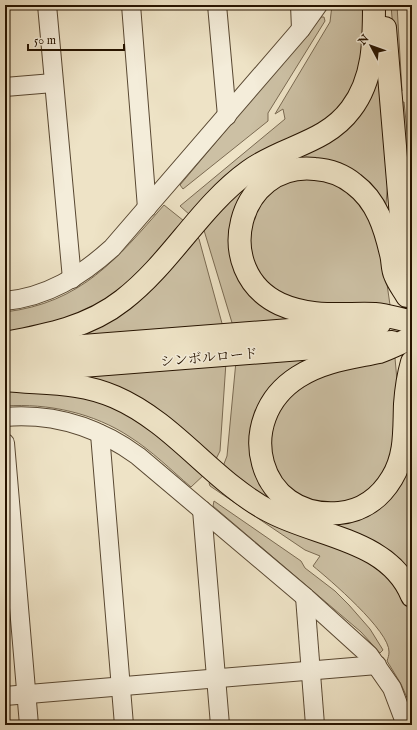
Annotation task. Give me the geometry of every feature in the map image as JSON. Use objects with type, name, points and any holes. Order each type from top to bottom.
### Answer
[{"type":"main road","points":[[5,343],[53,334],[70,328],[90,320],[122,301],[146,279],[207,209],[236,180],[265,161],[330,131],[342,121],[362,93],[367,78],[374,42],[374,5]]},
{"type":"main road","points":[[384,5],[410,335]]},
{"type":"main road","points":[[407,296],[395,274],[385,229],[373,204],[354,184],[345,178],[322,170],[310,168],[287,172],[267,182],[258,191],[245,211],[241,223],[239,246],[245,268],[256,286],[266,295],[292,309],[328,315],[377,314],[410,335]]},
{"type":"main road","points":[[410,335],[381,351],[329,363],[298,377],[288,384],[273,402],[262,427],[260,444],[264,469],[273,485],[289,501],[308,511],[324,513],[344,512],[361,508],[383,491],[392,478],[400,460],[405,436],[407,383],[412,362]]},
{"type":"main road","name":"シンボルロード","points":[[5,352],[213,346],[410,335]]},
{"type":"main road","name":"シンボルロード","points":[[5,372],[213,346]]},
{"type":"main road","points":[[5,380],[77,384],[101,391],[129,403],[158,421],[247,497],[265,509],[287,521],[352,543],[383,558],[401,577],[412,596]]},
{"type":"street","points":[[47,5],[72,279]]},
{"type":"street","points":[[131,5],[148,208]]},
{"type":"street","points":[[217,5],[227,116]]},
{"type":"street","points":[[300,5],[302,29]]},
{"type":"street","points":[[5,302],[41,293],[72,279],[112,248],[302,29],[318,5]]},
{"type":"street","points":[[5,87],[53,83]]},
{"type":"street","points":[[5,417],[46,417],[83,425],[125,446],[305,597],[369,655],[392,688],[406,725]]},
{"type":"street","points":[[100,434],[124,725]]},
{"type":"street","points":[[5,443],[29,725]]},
{"type":"street","points":[[202,510],[220,725]]},
{"type":"street","points":[[305,597],[315,725]]},
{"type":"street","points":[[5,696],[377,665]]},
{"type":"shaded area","points":[[332,5],[366,5],[365,58],[342,107],[191,216],[180,206],[285,119],[283,109],[275,114],[330,22]]},
{"type":"shaded area","points":[[391,5],[397,5],[402,91],[398,91]]},
{"type":"shaded area","points":[[321,17],[324,17],[325,21],[268,113],[268,121],[183,189],[180,185]]},
{"type":"shaded area","points":[[378,66],[388,181],[385,215],[367,189],[281,165],[233,256],[305,319],[233,326],[203,227],[216,205],[298,151]]},
{"type":"shaded area","points":[[399,102],[404,102],[412,179],[412,264]]},
{"type":"shaded area","points":[[317,174],[359,197],[382,249],[390,305],[328,307],[310,305],[270,289],[246,253],[254,203],[271,186]]},
{"type":"shaded area","points":[[164,205],[184,221],[144,271],[88,314],[5,334],[5,312],[32,307],[55,299],[76,288],[113,260]]},
{"type":"shaded area","points":[[194,233],[199,239],[223,327],[111,335],[74,335]]},
{"type":"shaded area","points":[[395,358],[398,392],[393,457],[379,482],[350,503],[306,503],[271,472],[268,424],[304,381],[377,360]]},
{"type":"shaded area","points":[[278,359],[308,360],[288,375],[257,473],[344,519],[411,442],[412,584],[305,522],[222,469],[227,456],[236,361]]},
{"type":"shaded area","points":[[226,362],[220,451],[214,463],[68,376]]},
{"type":"shaded area","points":[[24,386],[120,405],[207,472],[191,487],[154,454],[138,442],[101,422],[70,411],[54,408],[21,405],[5,406],[5,388]]},
{"type":"shaded area","points":[[213,478],[381,566],[407,601],[412,619],[412,709],[401,684],[387,661],[389,652],[387,643],[370,619],[332,582],[313,566],[320,556],[305,550],[210,486],[209,483]]},
{"type":"shaded area","points":[[214,501],[301,561],[305,568],[335,591],[349,605],[370,629],[383,650],[380,653],[361,632],[213,506]]}]
